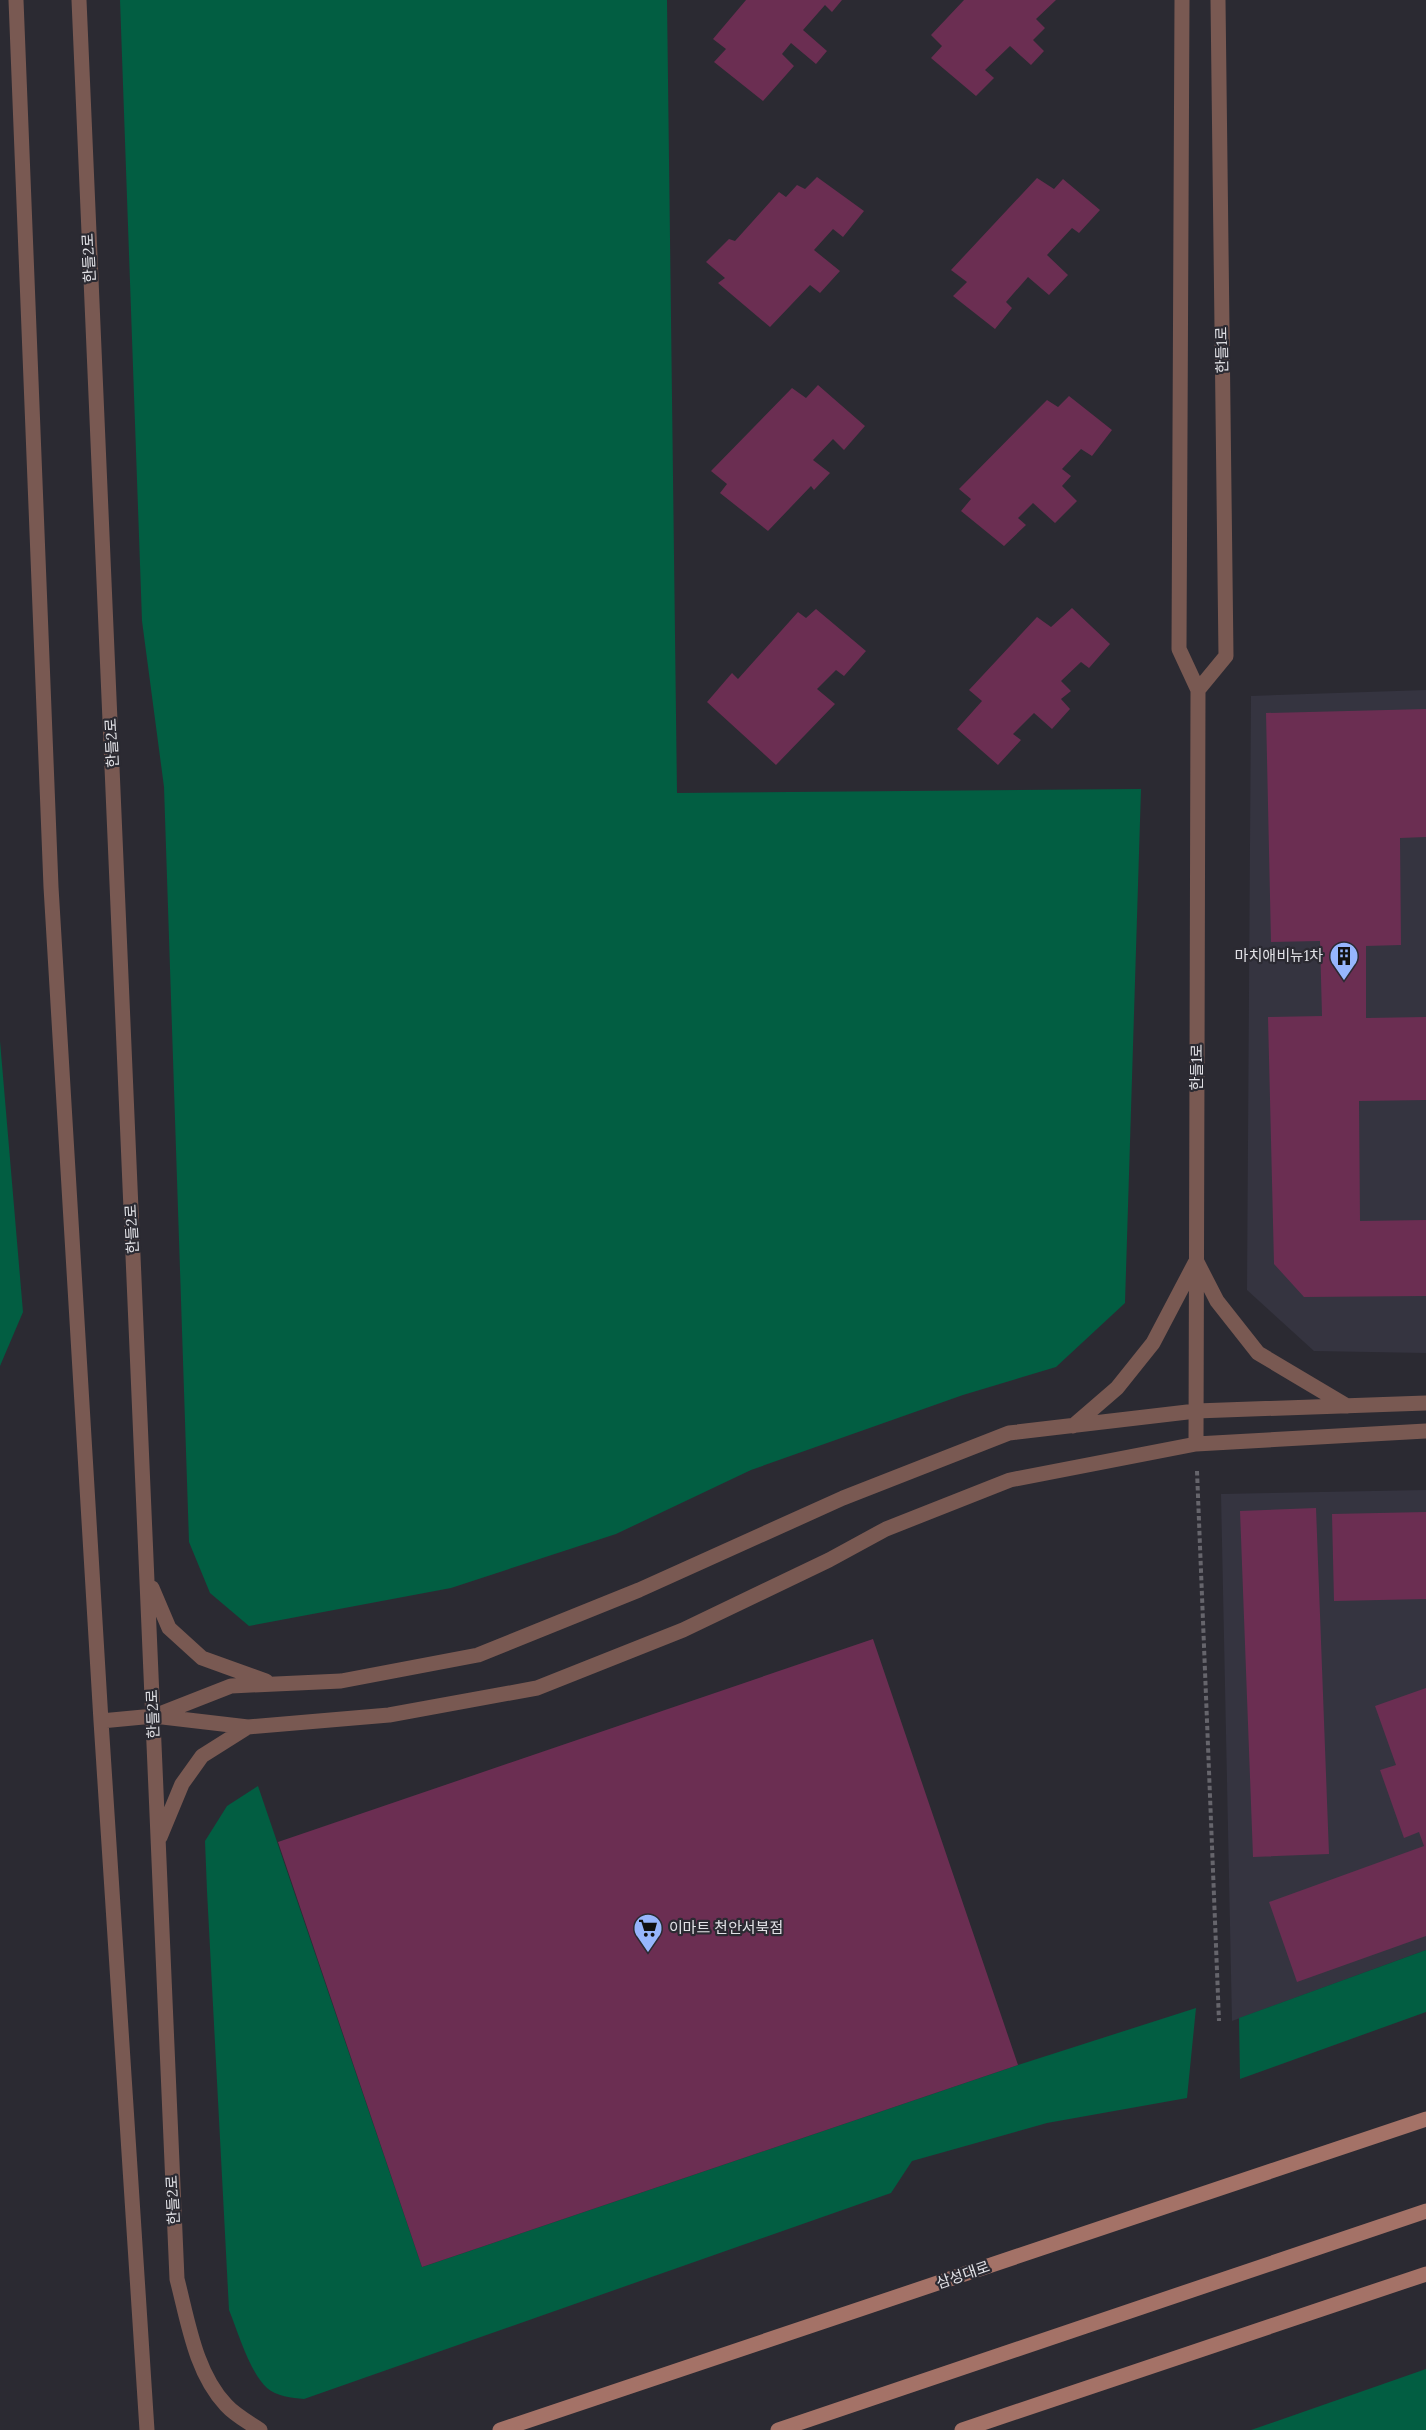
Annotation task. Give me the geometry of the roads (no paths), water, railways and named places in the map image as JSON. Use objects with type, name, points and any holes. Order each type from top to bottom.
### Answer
[{"type":"main road","name":"삼성대로","points":[[500,2430],[1426,2120]]},
{"type":"main road","points":[[778,2430],[1426,2211]]},
{"type":"main road","points":[[962,2430],[1426,2274]]},
{"type":"street","points":[[16,0],[51,886],[101,1721],[147,2430]]},
{"type":"street","name":"한들2로","points":[[79,0],[177,2279],[194,2348],[214,2391],[237,2415],[260,2430]]},
{"type":"street","name":"한들1로","points":[[1182,0],[1179,649],[1198,690],[1196,1444]]},
{"type":"street","name":"한들1로","points":[[1198,690],[1226,656],[1218,0]]},
{"type":"street","points":[[1196,1260],[1217,1301],[1258,1353],[1347,1406]]},
{"type":"street","points":[[1073,1426],[1117,1388],[1153,1343],[1196,1260]]},
{"type":"street","points":[[154,1716],[231,1686],[341,1681],[478,1654],[639,1590],[843,1498],[1009,1433],[1196,1411],[1426,1402]]},
{"type":"street","points":[[101,1721],[154,1716],[248,1727],[389,1715],[537,1688],[683,1629],[829,1560],[886,1529],[1010,1480],[1196,1444],[1426,1431]]},
{"type":"street","points":[[147,1576],[169,1628],[202,1658],[274,1684]]},
{"type":"street","points":[[158,1842],[182,1784],[202,1756],[248,1727]]},
{"type":"place","name":"마치애비뉴1차","points":[[1344,982]]},
{"type":"place","name":"이마트 천안서북점","points":[[648,1954]]}]
